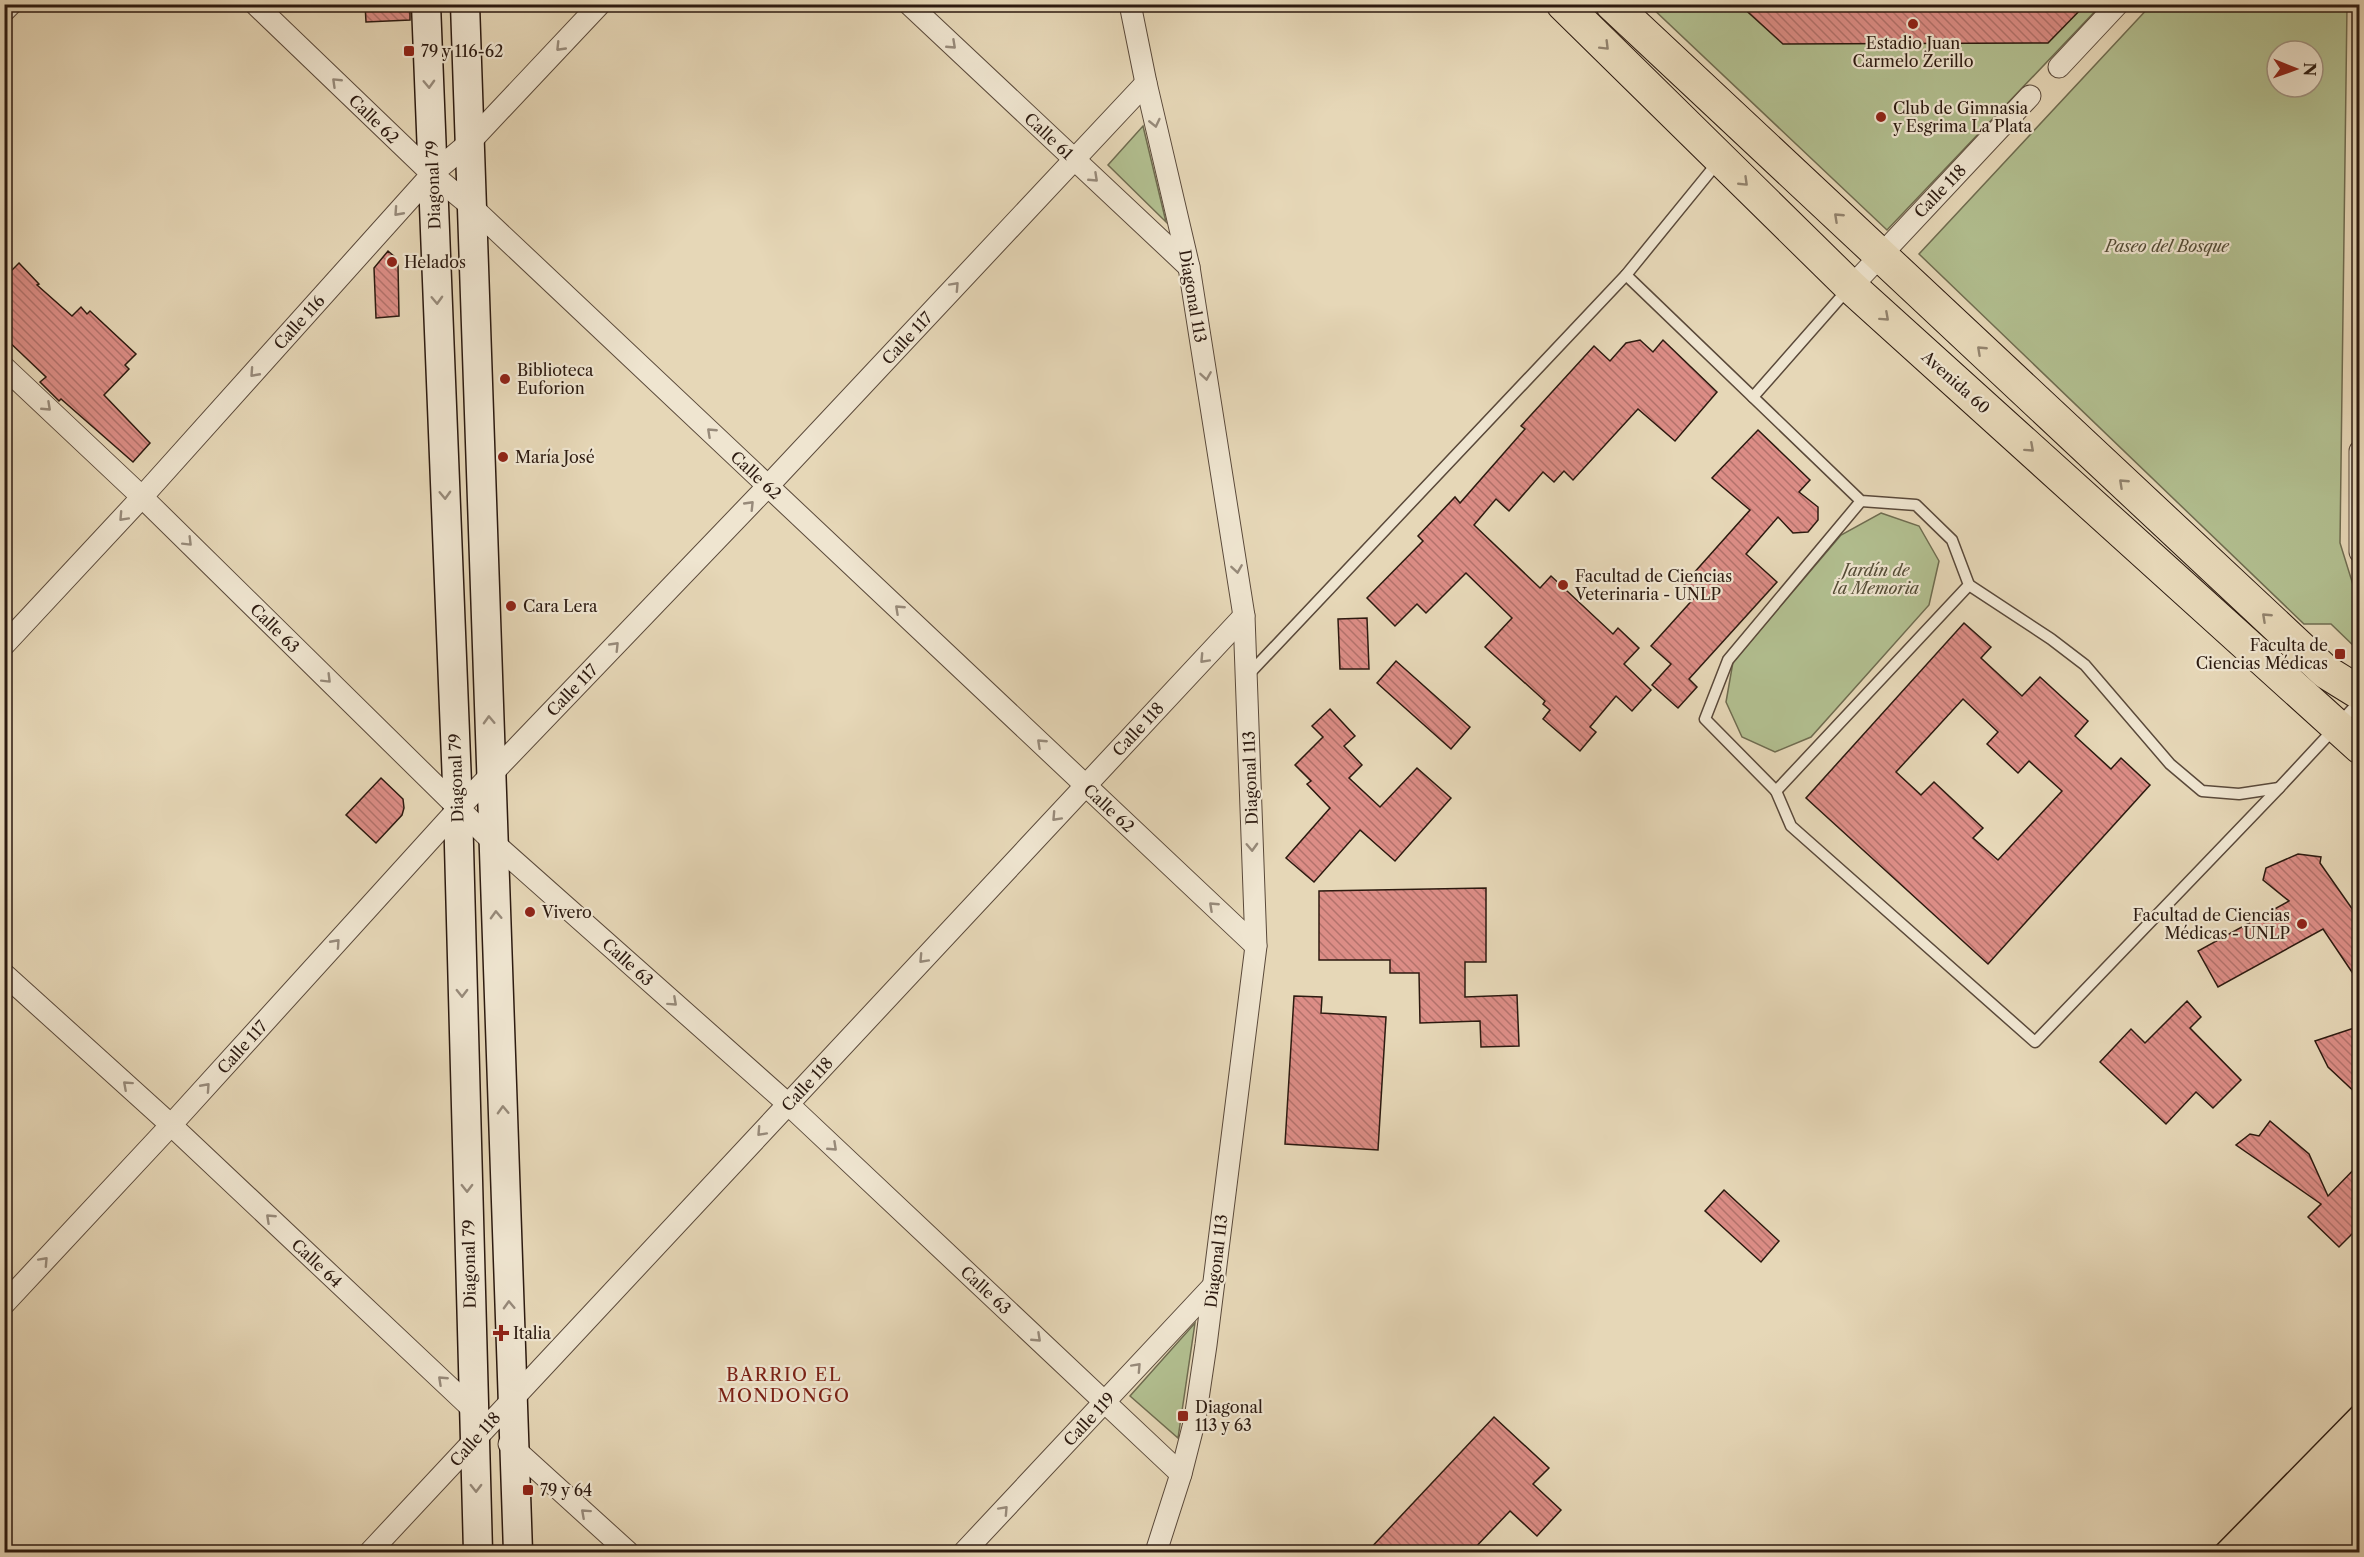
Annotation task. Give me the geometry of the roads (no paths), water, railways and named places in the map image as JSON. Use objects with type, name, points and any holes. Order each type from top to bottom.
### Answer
[{"type":"main road","name":"Diagonal 79","points":[[426,4],[458,809],[479,1425],[477,1552]]},
{"type":"main road","points":[[465,4],[518,1552]]},
{"type":"main road","name":"Avenida 60","points":[[1563,4],[1851,286],[2360,747]]},
{"type":"main road","points":[[1612,4],[2326,672],[2360,693]]},
{"type":"street","points":[[4,11],[11,4]]},
{"type":"street","name":"Calle 62","points":[[255,4],[432,174],[472,207],[1256,946]]},
{"type":"street","name":"Calle 116","points":[[4,645],[142,497],[432,174],[470,142],[600,4]]},
{"type":"street","name":"Calle 61","points":[[909,4],[1189,267]]},
{"type":"street","name":"Diagonal 113","points":[[1130,4],[1189,267],[1244,616],[1256,946],[1195,1419],[1181,1474],[1156,1552]]},
{"type":"street","points":[[2059,67],[2118,4]]},
{"type":"street","name":"Calle 117","points":[[4,1304],[171,1125],[458,809],[768,486],[1146,83]]},
{"type":"street","name":"Calle 118","points":[[1851,286],[2030,96]]},
{"type":"street","name":"Calle 63","points":[[4,367],[142,497],[494,843],[788,1104],[1181,1474]]},
{"type":"street","points":[[2360,451],[2360,552]]},
{"type":"street","name":"Calle 118","points":[[370,1552],[479,1425],[513,1397],[1244,616]]},
{"type":"street","name":"Calle 64","points":[[4,974],[171,1125],[479,1425],[514,1448],[628,1552]]},
{"type":"street","name":"Calle 119","points":[[964,1552],[1213,1286]]},
{"type":"lane","points":[[1246,677],[1626,275],[1720,159]]},
{"type":"lane","points":[[1626,275],[1861,501],[1916,505],[1952,540],[1969,585],[2051,639],[2085,665],[2170,764],[2202,791],[2239,794],[2279,788]]},
{"type":"lane","points":[[1753,398],[1851,286]]},
{"type":"lane","points":[[1861,501],[1728,660],[1705,719],[1776,791],[1791,826],[2035,1041],[2360,701]]},
{"type":"lane","points":[[1776,791],[1969,585]]},
{"type":"tram line","points":[[2210,1552],[2360,1399]]},
{"type":"place","name":"Estadio Juan Carmelo Zerillo","points":[[1913,24]]},
{"type":"place","name":"79 y 116-62","points":[[409,51]]},
{"type":"place","name":"Club de Gimnasia y Esgrima La Plata","points":[[1881,117]]},
{"type":"place","name":"Helados","points":[[392,262]]},
{"type":"place","name":"Biblioteca Euforion","points":[[505,379]]},
{"type":"place","name":"María José","points":[[503,457]]},
{"type":"place","name":"Facultad de Ciencias Veterinaria - UNLP","points":[[1563,585]]},
{"type":"place","name":"Cara Lera","points":[[511,606]]},
{"type":"place","name":"Faculta de Ciencias Médicas","points":[[2340,654]]},
{"type":"place","name":"Vivero","points":[[530,912]]},
{"type":"place","name":"Facultad de Ciencias Médicas - UNLP","points":[[2302,924]]},
{"type":"place","name":"Italia","points":[[501,1333]]},
{"type":"place","name":"Diagonal 113 y 63","points":[[1183,1416]]},
{"type":"place","name":"79 y 64","points":[[528,1490]]},
{"type":"district","name":"BARRIO EL MONDONGO","points":[[784,1385]]},
{"type":"park label","name":"Paseo del Bosque","points":[[2167,246]]},
{"type":"park label","name":"Jardín de la Memoria","points":[[1876,579]]}]
